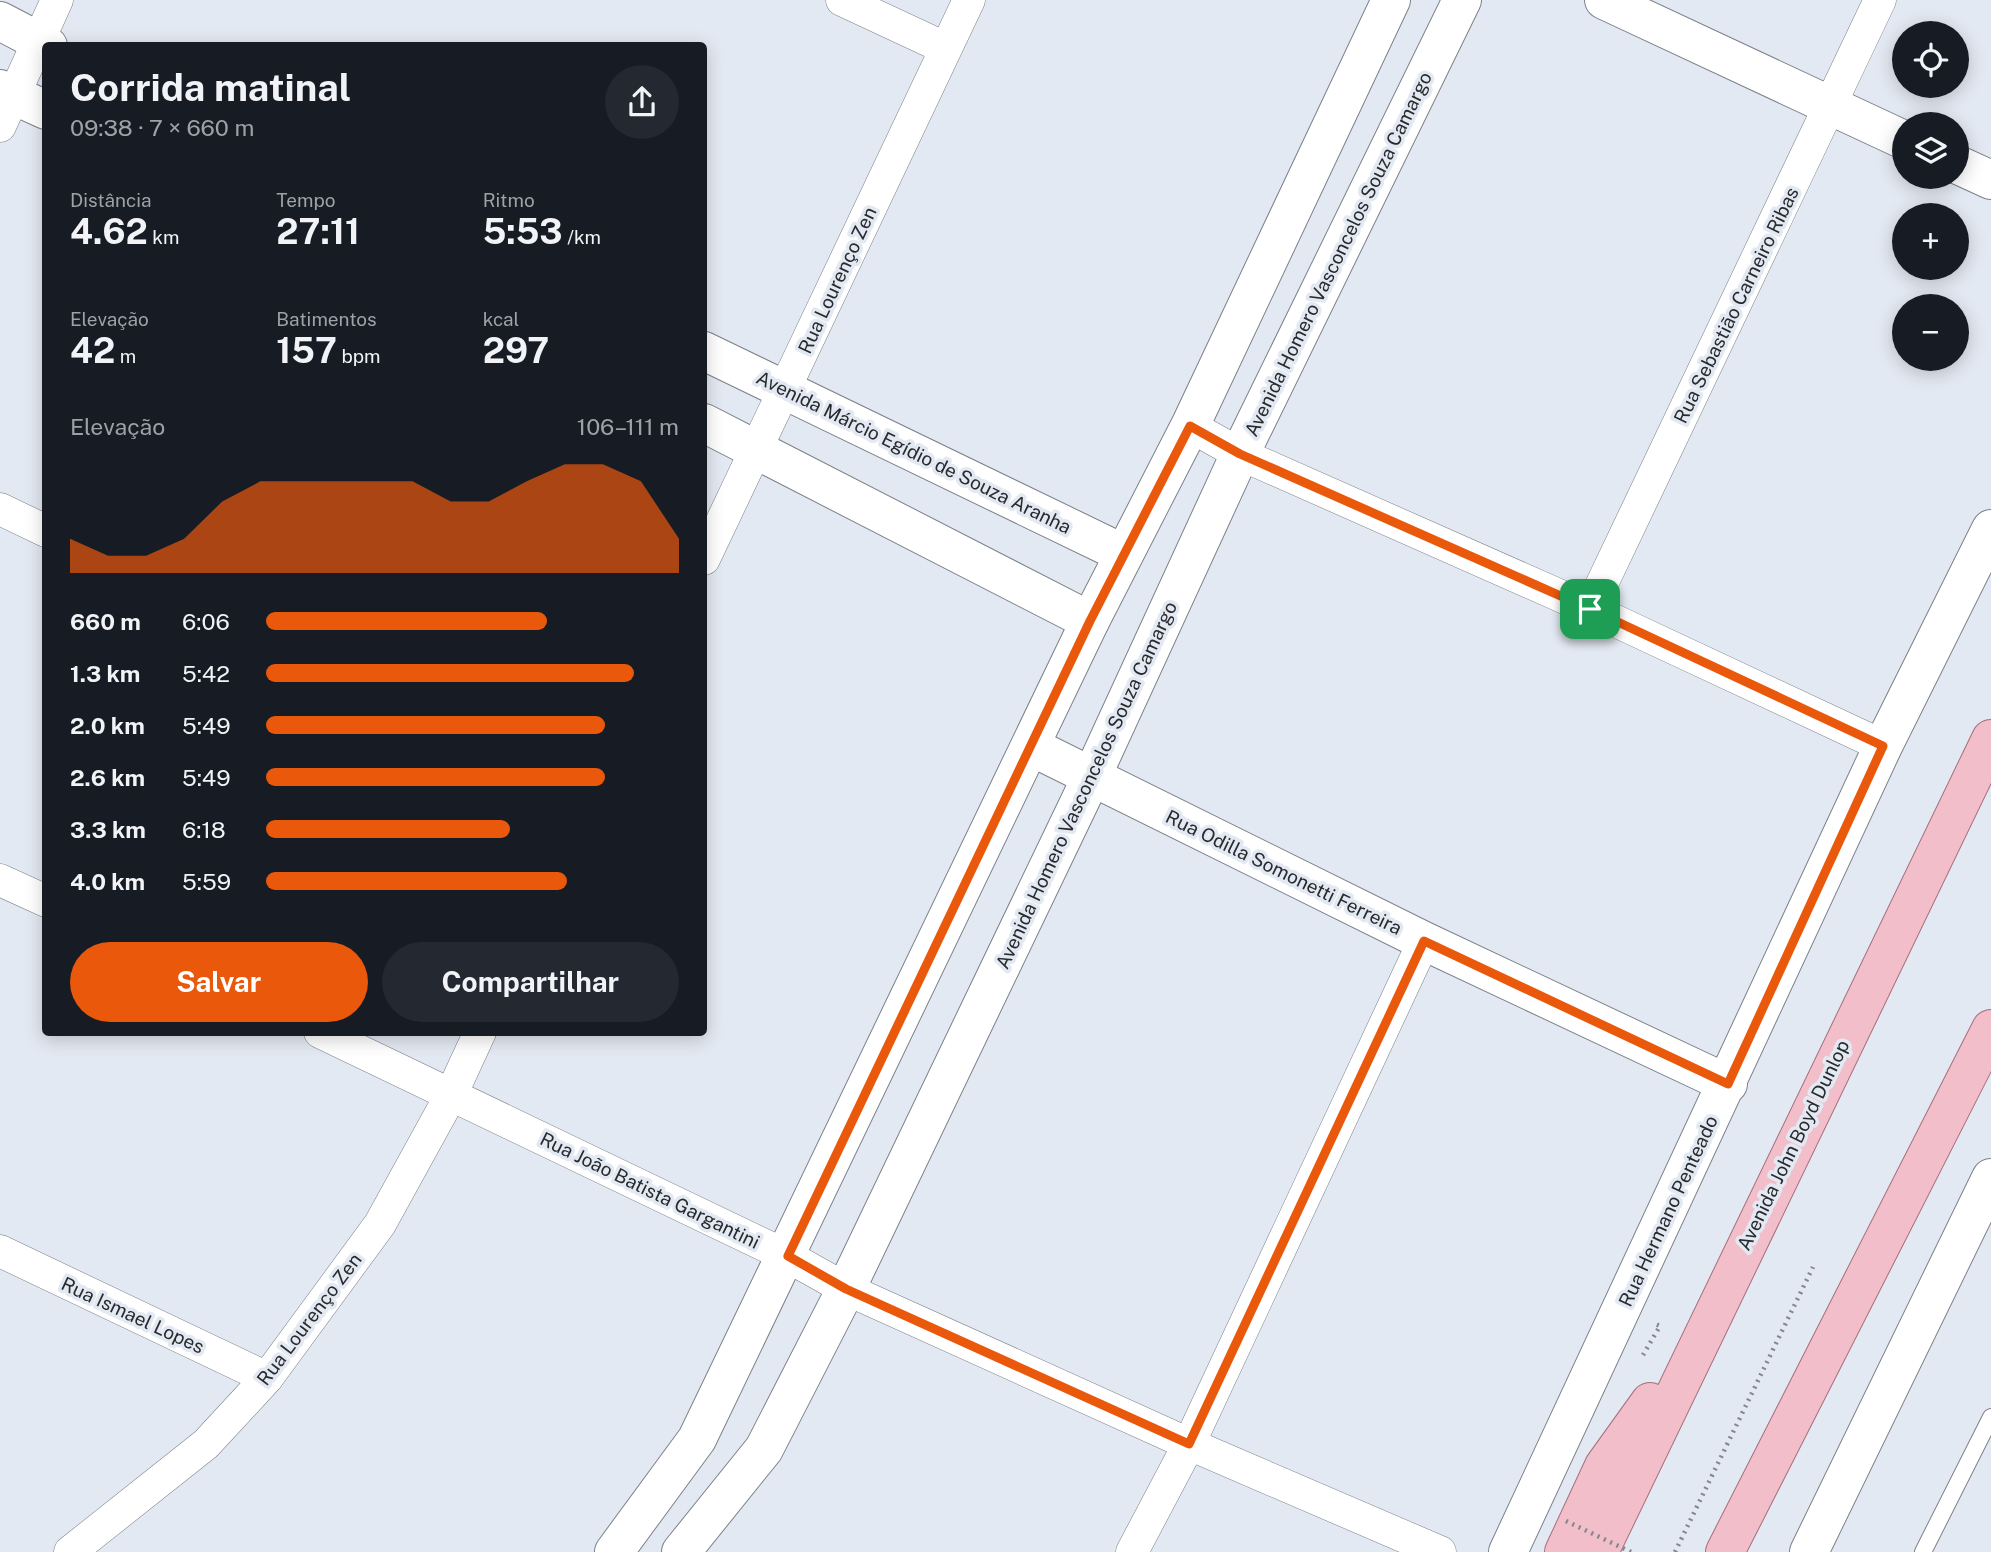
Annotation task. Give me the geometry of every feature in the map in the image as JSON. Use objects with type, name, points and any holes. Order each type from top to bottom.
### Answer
[{"type":"main road","points":[[614,1552],[697,1438],[788,1256],[1090,621],[1190,426],[1391,0]]},
{"type":"main road","name":"Avenida Homero Vasconcelos Souza Camargo","points":[[681,1552],[764,1449],[846,1289],[1092,776],[1240,454],[1462,0]]},
{"type":"main road","points":[[1604,0],[1892,134]]},
{"type":"main road","points":[[0,21],[42,42]]},
{"type":"main road","points":[[1969,170],[1991,180]]},
{"type":"main road","name":"Avenida Márcio Egídio de Souza Aranha","points":[[707,352],[1124,554]]},
{"type":"main road","points":[[707,424],[1090,621]]},
{"type":"main road","name":"Rua Hermano Penteado","points":[[1508,1552],[1883,746],[1991,529]]},
{"type":"main road","name":"Avenida John Boyd Dunlop","points":[[1599,1552],[1991,739]]},
{"type":"main road","name":"Rua Odilla Somonetti Ferreira","points":[[1032,747],[1424,941],[1728,1084]]},
{"type":"main road","points":[[1725,1552],[1991,1028]]},
{"type":"main road","points":[[1809,1552],[1991,1178]]},
{"type":"main road","points":[[1565,1536],[1604,1466],[1698,1343]]},
{"type":"street","points":[[43,42],[57,0]]},
{"type":"street","points":[[842,0],[945,48]]},
{"type":"street","name":"Rua Lourenço Zen","points":[[707,553],[969,0]]},
{"type":"street","name":"Rua Sebastião Carneiro Ribas","points":[[1590,609],[1880,0]]},
{"type":"street","points":[[15,105],[42,45]]},
{"type":"street","points":[[1190,426],[1240,454],[1590,609],[1883,746]]},
{"type":"street","points":[[0,509],[42,529]]},
{"type":"street","points":[[0,880],[42,899]]},
{"type":"street","points":[[1132,1552],[1189,1444],[1424,941]]},
{"type":"street","name":"Rua João Batista Gargantini","points":[[328,1036],[788,1256],[846,1289],[1189,1444],[1440,1552]]},
{"type":"street","name":"Rua Lourenço Zen","points":[[70,1552],[206,1444],[267,1378],[380,1224],[451,1095],[478,1036]]},
{"type":"street","name":"Rua Ismael Lopes","points":[[0,1251],[267,1378]]},
{"type":"lane","points":[[1923,1552],[1991,1417]]},
{"type":"path","points":[[1675,1552],[1813,1267]]},
{"type":"path","points":[[1565,1536],[1631,1552]]},
{"type":"route","points":[[1190,426],[1240,454],[1590,609],[1883,746],[1728,1084],[1424,941],[1189,1444],[846,1289],[788,1256],[1090,621],[1190,426]]}]
